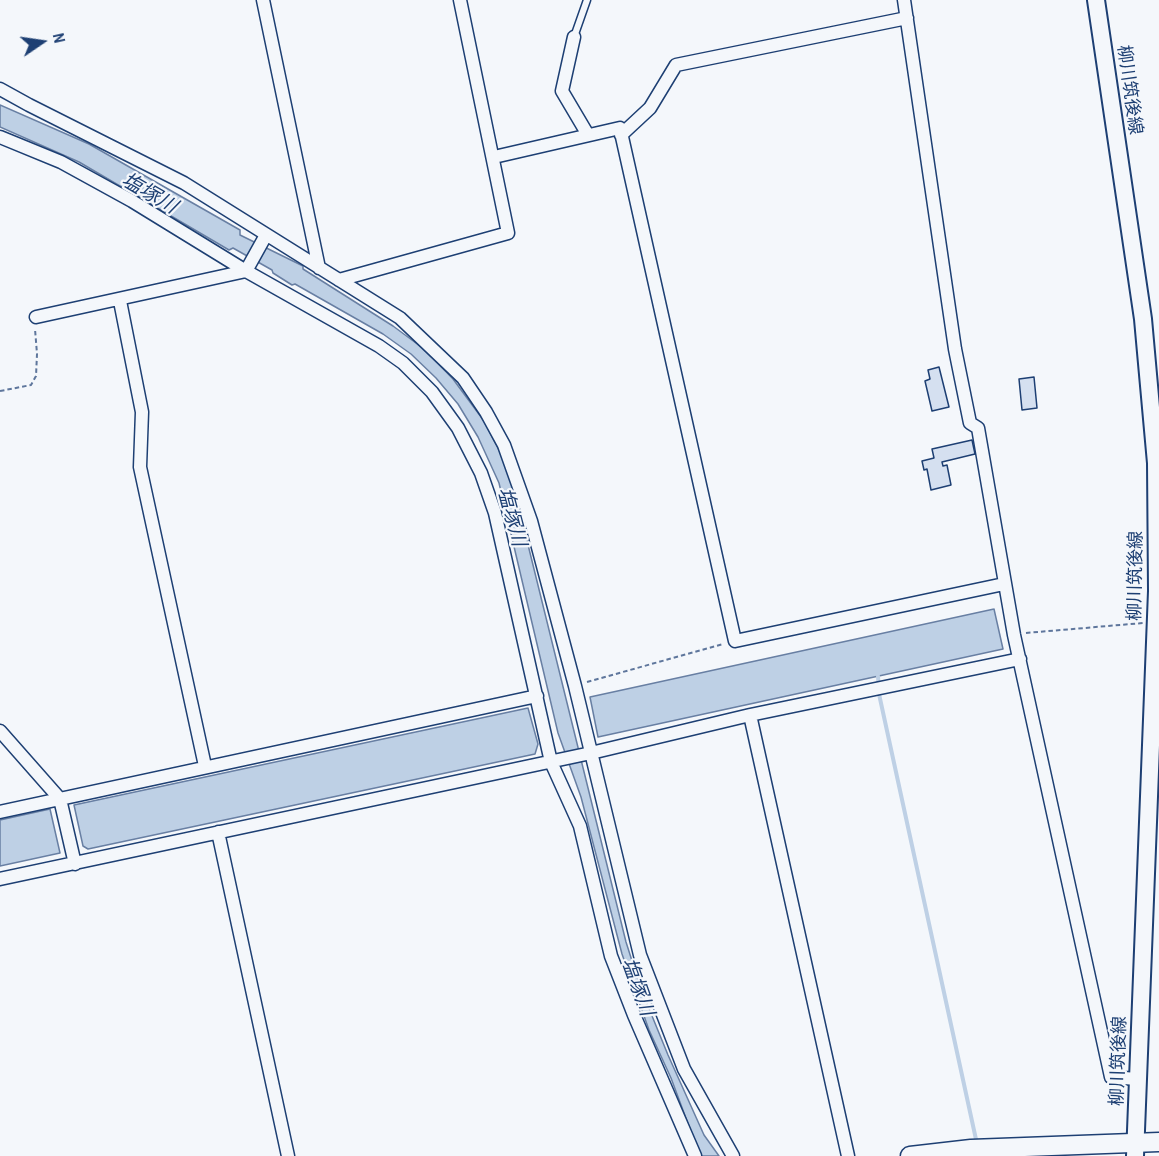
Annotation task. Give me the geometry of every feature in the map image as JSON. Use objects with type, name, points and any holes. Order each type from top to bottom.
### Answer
[{"type":"main road","name":"柳川筑後線","points":[[1096,0],[1143,319],[1156,463],[1155,621],[1136,1149]]},
{"type":"main road","points":[[910,1156],[971,1149],[1136,1149],[1159,1142]]},
{"type":"street","points":[[263,0],[319,268]]},
{"type":"street","points":[[339,279],[508,233],[460,0]]},
{"type":"street","points":[[904,0],[955,349],[970,423],[978,428],[1014,634],[1111,1077],[1137,1079]]},
{"type":"street","points":[[621,135],[650,108],[676,65],[907,18]]},
{"type":"street","points":[[574,37],[562,91],[588,135]]},
{"type":"street","points":[[0,88],[29,105],[184,183],[339,279],[400,318],[463,378],[486,412],[504,445],[531,521],[575,686],[640,955],[684,1069],[733,1156]]},
{"type":"street","points":[[494,157],[620,128],[735,641],[1004,584]]},
{"type":"street","points":[[0,136],[61,162],[132,201],[379,346],[403,363],[432,392],[458,428],[481,473],[495,513],[551,762],[580,826],[611,956],[634,1016],[695,1156]]},
{"type":"street","points":[[36,317],[120,301],[248,268],[266,235]]},
{"type":"street","points":[[120,301],[141,412],[140,467],[206,766]]},
{"type":"street","points":[[0,879],[551,762],[750,715],[1020,659]]},
{"type":"street","points":[[0,812],[537,696]]},
{"type":"street","points":[[750,715],[848,1156]]},
{"type":"street","points":[[0,730],[60,799],[75,864]]},
{"type":"street","points":[[218,832],[288,1156]]},
{"type":"lane","points":[[574,37],[587,0]]},
{"type":"path","points":[[0,392],[31,386],[36,376],[36,317]]},
{"type":"path","points":[[1014,634],[1155,621]]},
{"type":"path","points":[[575,686],[735,641]]},
{"type":"water","name":"塩塚川","points":[[0,105],[89,144],[240,230],[240,235],[303,266],[303,269],[393,326],[424,349],[453,379],[484,421],[502,456],[514,488],[626,942],[641,989],[704,1135],[719,1156],[700,1156],[671,1078],[649,1030],[622,954],[581,797],[558,733],[499,483],[478,437],[458,404],[411,354],[383,334],[295,284],[292,285],[272,270],[233,248],[229,250],[79,162],[0,127]]},
{"type":"water","points":[[994,609],[1003,649],[598,737],[590,697]]},
{"type":"water","points":[[528,708],[538,744],[535,754],[88,849],[83,846],[74,805]]},
{"type":"water","points":[[50,809],[60,853],[0,866],[0,820]]},
{"type":"building","points":[[939,367],[949,407],[932,411],[925,381],[930,379],[928,370]]},
{"type":"building","points":[[1034,377],[1037,408],[1022,410],[1019,379]]},
{"type":"building","points":[[972,440],[975,454],[942,462],[943,466],[947,465],[951,485],[931,490],[927,469],[924,470],[922,461],[934,458],[932,449]]},
{"type":"waterway","points":[[878,676],[879,694],[977,1144]]}]
